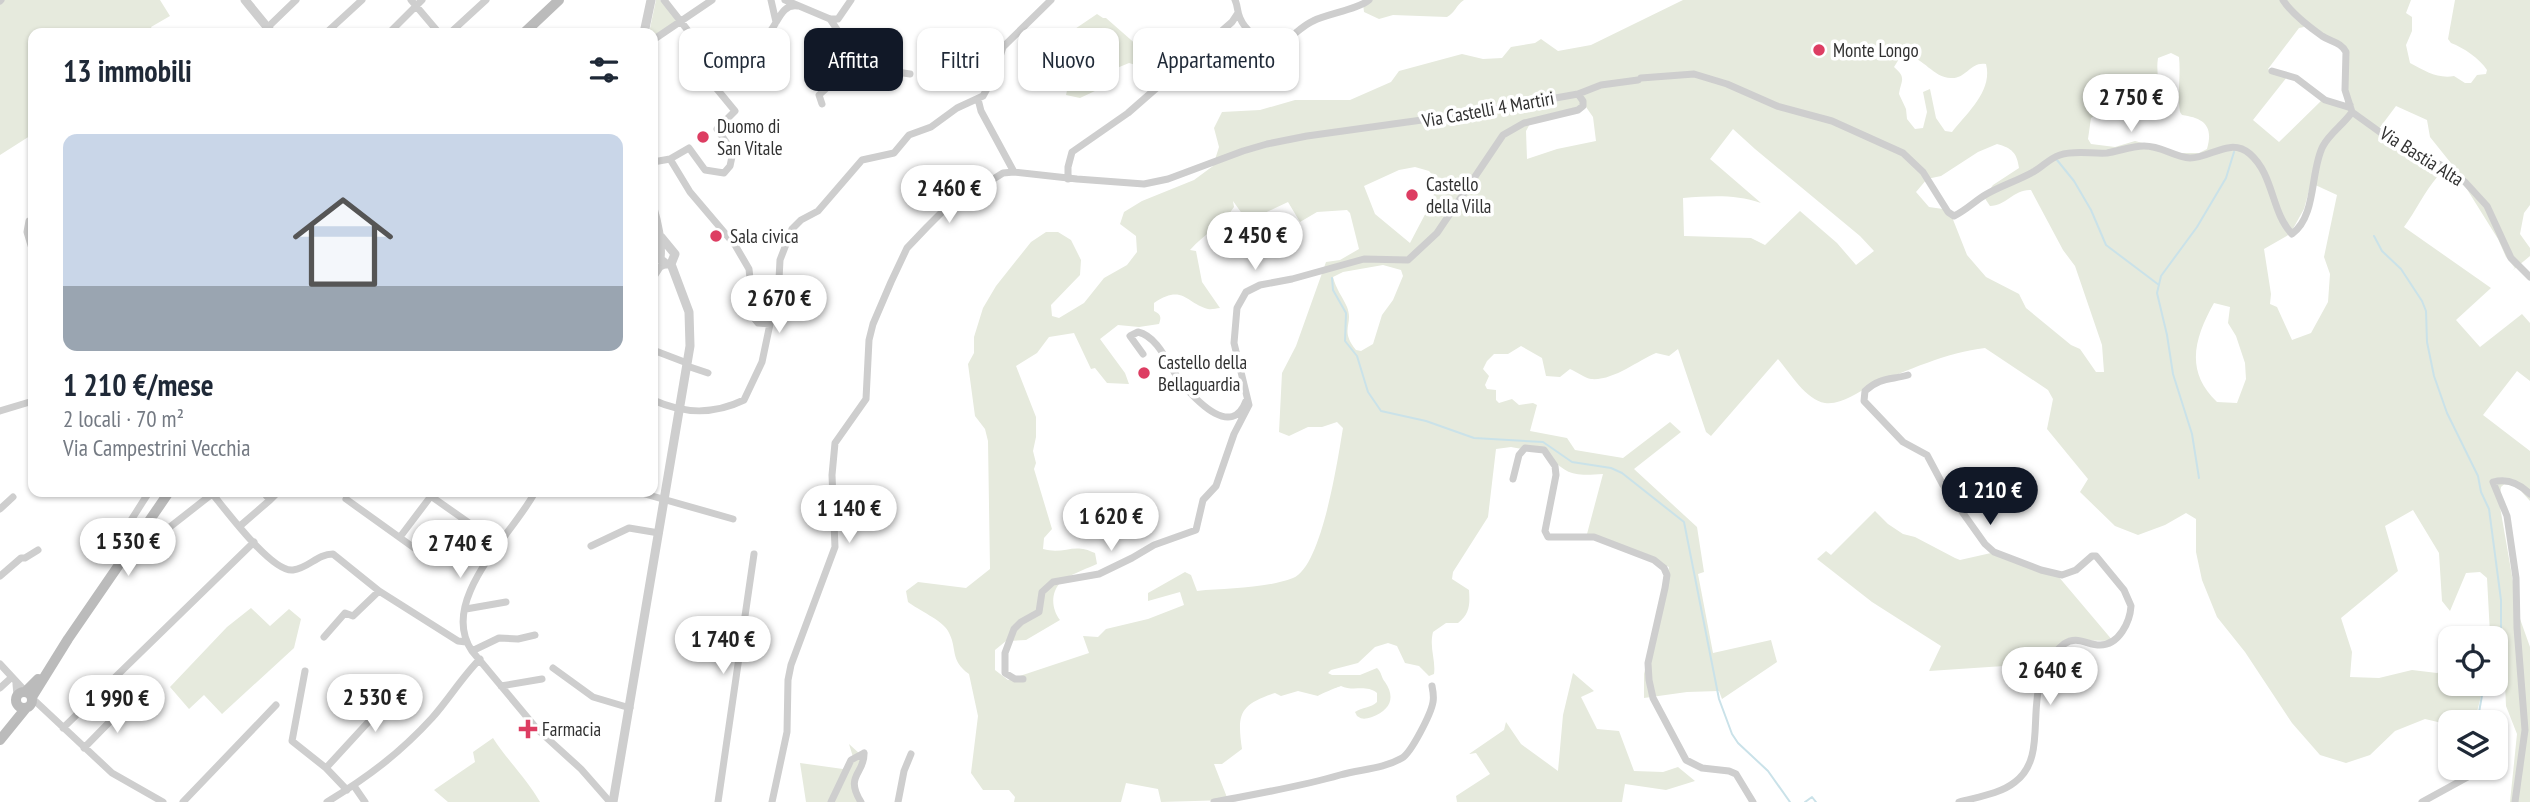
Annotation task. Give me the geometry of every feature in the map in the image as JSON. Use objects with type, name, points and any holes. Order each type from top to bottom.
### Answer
[{"type":"main road","points":[[529,28],[559,0]]},
{"type":"main road","points":[[0,738],[23,695],[62,648],[166,497]]},
{"type":"street","points":[[244,0],[268,28]]},
{"type":"street","points":[[272,28],[296,0]]},
{"type":"street","points":[[331,28],[362,0]]},
{"type":"street","points":[[455,28],[486,0]]},
{"type":"street","points":[[645,28],[650,0]]},
{"type":"street","points":[[664,0],[687,28]]},
{"type":"street","points":[[658,37],[712,0]]},
{"type":"street","points":[[771,0],[776,23]]},
{"type":"street","points":[[785,0],[830,19],[838,19],[851,0]]},
{"type":"street","points":[[658,402],[680,410],[709,412],[744,400],[762,362],[778,299],[781,255],[785,242],[798,223],[818,211],[862,160],[894,153],[909,135],[931,127],[957,108],[983,96],[994,76],[1003,47],[1051,0]]},
{"type":"street","points":[[1235,0],[1238,13],[1252,33],[1273,46],[1284,42],[1314,20],[1360,6],[1369,0]]},
{"type":"street","points":[[1578,94],[1601,85],[1694,74],[1727,84],[1777,106],[1832,121],[1903,153],[1923,173],[1948,212],[1954,216],[1986,194],[2038,170],[2045,162],[2062,154],[2102,153],[2142,146],[2162,148],[2190,158],[2227,147],[2238,149],[2250,154],[2262,169],[2284,223],[2292,234],[2308,208],[2323,147],[2351,109],[2345,90],[2346,52],[2343,47],[2324,37],[2292,12],[2283,0]]},
{"type":"street","points":[[393,28],[416,2],[435,28]]},
{"type":"street","points":[[772,28],[785,7],[797,6]]},
{"type":"street","points":[[1068,179],[1072,152],[1128,113],[1232,22],[1238,13]]},
{"type":"street","points":[[830,19],[836,28]]},
{"type":"street","name":"Via Bastia Alta","points":[[2272,71],[2296,78],[2325,100],[2348,107],[2402,148],[2448,169],[2465,182],[2487,206],[2511,258],[2530,277]]},
{"type":"street","points":[[903,73],[910,74]]},
{"type":"street","points":[[658,161],[670,159],[687,148],[705,170],[724,173],[730,166],[733,152],[717,129],[735,111],[719,91]]},
{"type":"street","points":[[822,104],[819,95],[823,91]]},
{"type":"street","name":"Via Castelli 4 Martiri","points":[[1014,172],[1144,184],[1186,173],[1254,147],[1289,140],[1427,121],[1578,94],[1583,99],[1584,104],[1578,110],[1524,123],[1503,135],[1437,233],[1408,260],[1364,259],[1260,285],[1246,292],[1237,308],[1234,343],[1247,397]]},
{"type":"street","points":[[772,802],[787,732],[788,680],[791,665],[835,547],[832,475],[835,443],[866,400],[869,340],[873,324],[900,262],[917,236],[944,211],[993,179],[1014,172],[981,111],[978,99]]},
{"type":"street","points":[[670,159],[690,192],[735,245],[749,269],[754,318],[758,323],[770,324]]},
{"type":"street","points":[[658,227],[666,250],[675,258],[658,270]]},
{"type":"street","points":[[612,802],[690,346],[689,312],[685,297],[668,264]]},
{"type":"street","points":[[1143,354],[1130,336],[1138,332],[1144,333],[1153,342],[1183,385],[1216,415],[1235,415],[1243,408],[1247,397]]},
{"type":"street","points":[[658,351],[708,373]]},
{"type":"street","points":[[1908,375],[1888,378],[1872,385],[1865,391],[1864,401],[1903,442],[1927,455],[1943,485],[1985,544],[1999,555],[2062,575],[2076,570],[2092,556],[2096,556],[2124,590],[2131,606],[2125,627],[2112,641],[2100,645],[2071,640],[2052,658],[2037,690],[2034,744],[2028,766],[2020,778],[2002,789],[1959,802]]},
{"type":"street","points":[[1023,679],[1015,679],[1005,673],[1009,641],[1018,624],[1040,611],[1042,594],[1048,586],[1062,579],[1099,574],[1154,545],[1196,530],[1202,502],[1219,480],[1234,434],[1248,408],[1247,397]]},
{"type":"street","points":[[0,411],[28,403]]},
{"type":"street","points":[[1513,479],[1519,455],[1525,448],[1544,450],[1555,466],[1556,475],[1545,531],[1548,537],[1597,537],[1654,560],[1664,568],[1667,575],[1665,588],[1648,663],[1648,680],[1653,698],[1686,760],[1702,768],[1736,774],[1753,802]]},
{"type":"street","points":[[2515,802],[2525,730],[2516,578],[2507,516],[2493,482],[2507,480],[2520,485],[2530,494]]},
{"type":"street","points":[[0,509],[13,497]]},
{"type":"street","points":[[113,553],[114,547],[146,497]]},
{"type":"street","points":[[138,538],[152,541],[207,497]]},
{"type":"street","points":[[215,497],[279,567],[296,570],[319,556],[334,554],[379,592],[462,642],[480,659],[537,729],[612,802]]},
{"type":"street","points":[[240,526],[273,497]]},
{"type":"street","points":[[400,537],[426,497]]},
{"type":"street","points":[[432,497],[499,544]]},
{"type":"street","points":[[462,642],[466,609],[480,570],[532,497]]},
{"type":"street","points":[[655,497],[733,519]]},
{"type":"street","points":[[346,499],[431,560]]},
{"type":"street","points":[[591,546],[629,528],[659,533]]},
{"type":"street","points":[[63,729],[254,542]]},
{"type":"street","points":[[0,576],[21,558],[38,550]]},
{"type":"street","points":[[718,802],[754,554]]},
{"type":"street","points":[[324,637],[345,613],[353,616],[379,592]]},
{"type":"street","points":[[466,609],[506,602]]},
{"type":"street","points":[[472,650],[499,638],[518,639],[535,635]]},
{"type":"street","points":[[327,802],[390,760],[419,732],[480,659]]},
{"type":"street","points":[[0,664],[23,695],[112,772],[163,802]]},
{"type":"street","points":[[553,668],[593,697],[630,708]]},
{"type":"street","points":[[305,671],[292,741],[365,802]]},
{"type":"street","points":[[501,686],[542,679]]},
{"type":"street","points":[[326,768],[405,682]]},
{"type":"street","points":[[1214,802],[1319,782],[1400,759],[1412,749],[1429,715],[1434,702],[1432,686]]},
{"type":"street","points":[[0,688],[23,695]]},
{"type":"street","points":[[84,748],[130,701]]},
{"type":"street","points":[[183,802],[276,705]]},
{"type":"street","points":[[831,802],[851,760],[864,753],[864,759],[855,777],[854,790],[861,802]]},
{"type":"street","points":[[898,802],[904,771],[911,754]]},
{"type":"street","points":[[2422,802],[2462,780]]},
{"type":"shaded area","points":[[4,0],[160,0],[170,16],[152,28],[28,28],[28,137],[0,155],[0,4]]},
{"type":"shaded area","points":[[656,0],[660,0],[678,21],[658,33],[658,28],[650,28]]},
{"type":"shaded area","points":[[1368,0],[1464,0],[1447,17],[1393,15],[1379,19],[1364,12],[1363,3]]},
{"type":"shaded area","points":[[1683,0],[2411,0],[2406,13],[2412,17],[2412,31],[2406,45],[2410,63],[2432,74],[2454,76],[2465,83],[2471,83],[2477,75],[2486,74],[2487,70],[2476,58],[2448,39],[2455,0],[2530,0],[2530,205],[2524,213],[2520,234],[2530,248],[2530,256],[2512,271],[2515,268],[2506,257],[2498,239],[2450,162],[2430,137],[2427,120],[2396,106],[2378,130],[2438,176],[2404,227],[2491,288],[2456,320],[2480,347],[2522,314],[2530,323],[2530,381],[2517,371],[2483,415],[2530,451],[2530,501],[2510,479],[2501,487],[2499,501],[2519,616],[2530,647],[2530,802],[2510,802],[2517,734],[2506,706],[2508,626],[2490,626],[2487,578],[2480,572],[2466,573],[2450,611],[2442,601],[2439,553],[2413,510],[2385,526],[2398,571],[2341,618],[2352,652],[2350,677],[2379,678],[2412,670],[2438,673],[2438,696],[2481,696],[2478,710],[2438,710],[2438,722],[2425,719],[2395,731],[2370,755],[2346,763],[2320,755],[2292,723],[2245,652],[2217,617],[2202,580],[2196,552],[2196,519],[2186,513],[2165,525],[2138,535],[2115,526],[2080,492],[2088,479],[2047,429],[2053,399],[2048,390],[1985,348],[1927,363],[1831,403],[1811,397],[1778,359],[1711,436],[1706,432],[1678,349],[1669,356],[1656,353],[1616,374],[1599,379],[1589,378],[1570,369],[1560,377],[1546,376],[1542,358],[1521,346],[1508,354],[1494,354],[1487,361],[1483,369],[1489,376],[1485,385],[1487,389],[1496,390],[1496,400],[1499,403],[1512,399],[1519,405],[1537,405],[1530,431],[1567,438],[1575,450],[1623,458],[1670,422],[1681,432],[1634,469],[1697,527],[1704,572],[1698,574],[1713,653],[1771,640],[1777,662],[1722,699],[1719,691],[1644,698],[1644,674],[1669,567],[1587,534],[1603,474],[1571,473],[1548,454],[1511,447],[1496,449],[1488,517],[1453,572],[1452,579],[1469,590],[1468,608],[1458,623],[1446,623],[1433,632],[1434,674],[1429,676],[1419,666],[1405,663],[1397,646],[1388,643],[1375,647],[1358,663],[1328,673],[1360,675],[1377,668],[1390,693],[1389,703],[1383,711],[1364,719],[1357,716],[1355,712],[1377,702],[1377,693],[1368,689],[1341,686],[1318,696],[1298,691],[1281,696],[1275,693],[1254,702],[1243,712],[1241,719],[1242,749],[1222,764],[1214,764],[1228,800],[1161,802],[1158,789],[1126,783],[1121,802],[1014,802],[1015,797],[1009,790],[983,790],[971,773],[978,716],[969,674],[956,659],[951,637],[945,627],[908,602],[906,591],[918,582],[966,588],[990,569],[988,441],[985,429],[975,416],[968,364],[974,353],[974,337],[983,308],[996,286],[1031,242],[1046,232],[1058,232],[1071,240],[1081,260],[1080,275],[1051,305],[1052,316],[1059,318],[1084,303],[1104,278],[1127,265],[1137,252],[1136,236],[1120,224],[1124,212],[1142,201],[1194,180],[1213,166],[1219,147],[1214,128],[1222,112],[1260,110],[1295,100],[1350,100],[1391,82],[1399,71],[1462,54],[1483,59],[1502,58],[1511,47],[1535,43],[1541,39],[1558,51],[1591,45]],"holes":[[[2303,24],[2346,52],[2345,107],[2322,100],[2279,142],[2253,120],[2287,77],[2268,69],[2299,28],[2304,27]],[[2171,53],[2179,57],[2180,112],[2182,115],[2196,118],[2208,128],[2207,149],[2199,153],[2180,153],[2135,141],[2115,147],[2091,144],[2088,139],[2091,118],[2099,114],[2141,114],[2158,109],[2158,58]],[[1912,57],[1939,75],[1951,78],[1961,76],[1976,65],[1986,64],[1986,83],[1977,101],[1952,132],[1945,131],[1936,118],[1930,89],[1923,92],[1927,112],[1923,128],[1915,129],[1907,119],[1899,94],[1902,77],[1894,67],[1899,59]],[[1586,107],[1593,117],[1596,141],[1557,149],[1527,159],[1526,131],[1532,120]],[[1733,129],[1860,236],[1874,251],[1856,265],[1837,243],[1800,211],[1765,245],[1751,238],[1684,236],[1683,198],[1732,197],[1761,203],[1710,159]],[[1997,144],[2006,147],[2017,158],[2019,168],[1993,185],[1984,197],[1990,206],[2025,190],[2031,190],[2063,250],[2075,266],[2102,345],[2104,372],[2096,372],[2080,349],[2071,345],[2026,308],[2019,294],[1986,277],[1967,255],[1952,217],[1943,209],[1929,207],[1916,192],[1927,179],[1941,176],[1978,152]],[[1415,167],[1429,171],[1438,181],[1431,203],[1410,243],[1375,214],[1364,186],[1399,170]],[[2311,183],[2337,195],[2324,257],[2330,274],[2328,302],[2311,333],[2292,340],[2277,307],[2270,304],[2264,249],[2290,234],[2304,209]],[[1233,201],[1243,215],[1256,217],[1288,202],[1300,222],[1317,212],[1347,210],[1359,249],[1340,260],[1326,262],[1296,346],[1282,373],[1279,432],[1289,436],[1308,427],[1322,427],[1337,422],[1343,428],[1327,510],[1312,554],[1303,570],[1293,578],[1258,586],[1197,591],[1191,575],[1185,572],[1148,593],[1148,601],[1180,592],[1184,605],[1148,619],[1106,629],[1098,637],[1083,636],[1089,653],[1008,680],[995,670],[995,650],[1006,641],[1026,640],[1060,620],[1053,602],[1057,587],[1067,578],[1097,564],[1095,553],[1087,550],[1043,549],[1044,538],[1052,529],[1034,469],[1036,417],[1016,366],[1037,353],[1049,337],[1074,333],[1091,369],[1095,368],[1107,383],[1129,384],[1125,373],[1100,339],[1118,325],[1139,327],[1159,324],[1160,317],[1154,311],[1154,303],[1164,297],[1178,295],[1208,309],[1220,308],[1202,282],[1196,251],[1190,250],[1234,207]],[[1383,265],[1401,270],[1403,276],[1393,300],[1382,315],[1373,344],[1361,351],[1356,350],[1348,337],[1349,313],[1333,277],[1343,272]],[[2214,303],[2230,307],[2228,323],[2236,336],[2245,363],[2246,379],[2237,403],[2217,402],[2200,378],[2196,354],[2202,328]]]},
{"type":"shaded area","points":[[1097,14],[1117,28],[1076,28]]},
{"type":"shaded area","points":[[1119,29],[1133,42],[1133,65],[1129,63],[1119,67]]},
{"type":"shaded area","points":[[1067,91],[1095,91],[1080,98],[1066,95]]},
{"type":"shaded area","points":[[1875,511],[1903,534],[1915,537],[1960,560],[1991,553],[2058,576],[2113,641],[2067,640],[2050,663],[1929,671],[1941,646],[1872,602],[1817,559],[1826,551],[1831,555]]},
{"type":"shaded area","points":[[251,608],[270,626],[289,609],[301,619],[294,648],[222,714],[204,695],[189,709],[170,687],[227,627]]},
{"type":"shaded area","points":[[1573,673],[1594,691],[1581,697],[1597,729],[1619,731],[1634,771],[1663,772],[1678,767],[1695,781],[1666,790],[1625,784],[1622,802],[1457,802],[1456,796],[1490,774],[1476,753],[1469,754],[1504,730],[1506,722],[1521,744],[1558,771],[1563,715]]},
{"type":"shaded area","points":[[493,738],[540,802],[448,802],[434,790],[475,762],[473,752]]},
{"type":"shaded area","points":[[849,744],[860,754],[861,764],[855,790],[864,802],[806,802],[800,763],[843,769],[853,757]]},
{"type":"waterway","points":[[2199,478],[2192,434],[2173,374],[2157,293],[2161,276],[2197,227],[2226,178],[2234,152]]},
{"type":"waterway","points":[[2057,160],[2074,181],[2091,210],[2106,245],[2159,285]]},
{"type":"waterway","points":[[2374,236],[2382,251],[2401,269],[2426,311],[2427,342],[2434,376],[2447,413],[2478,476],[2481,492],[2489,509],[2501,600],[2501,626]]},
{"type":"waterway","points":[[1332,278],[1333,290],[1346,313],[1345,341],[1357,356],[1368,392],[1381,411],[1426,421],[1474,438],[1543,442],[1572,462],[1611,468],[1622,473],[1684,522],[1719,699],[1732,734],[1768,771],[1790,802]]},
{"type":"waterway","points":[[2479,710],[2482,696]]},
{"type":"waterway","points":[[1805,802],[1812,797],[1816,802]]},
{"type":"place","name":"Monte Longo","points":[[1819,50]]},
{"type":"place","name":"Duomo di San Vitale","points":[[703,137]]},
{"type":"place","name":"Castello della Villa","points":[[1412,195]]},
{"type":"place","name":"Sala civica","points":[[716,236]]},
{"type":"place","name":"Castello della Bellaguardia","points":[[1144,373]]},
{"type":"place","name":"Farmacia","points":[[528,729]]}]
